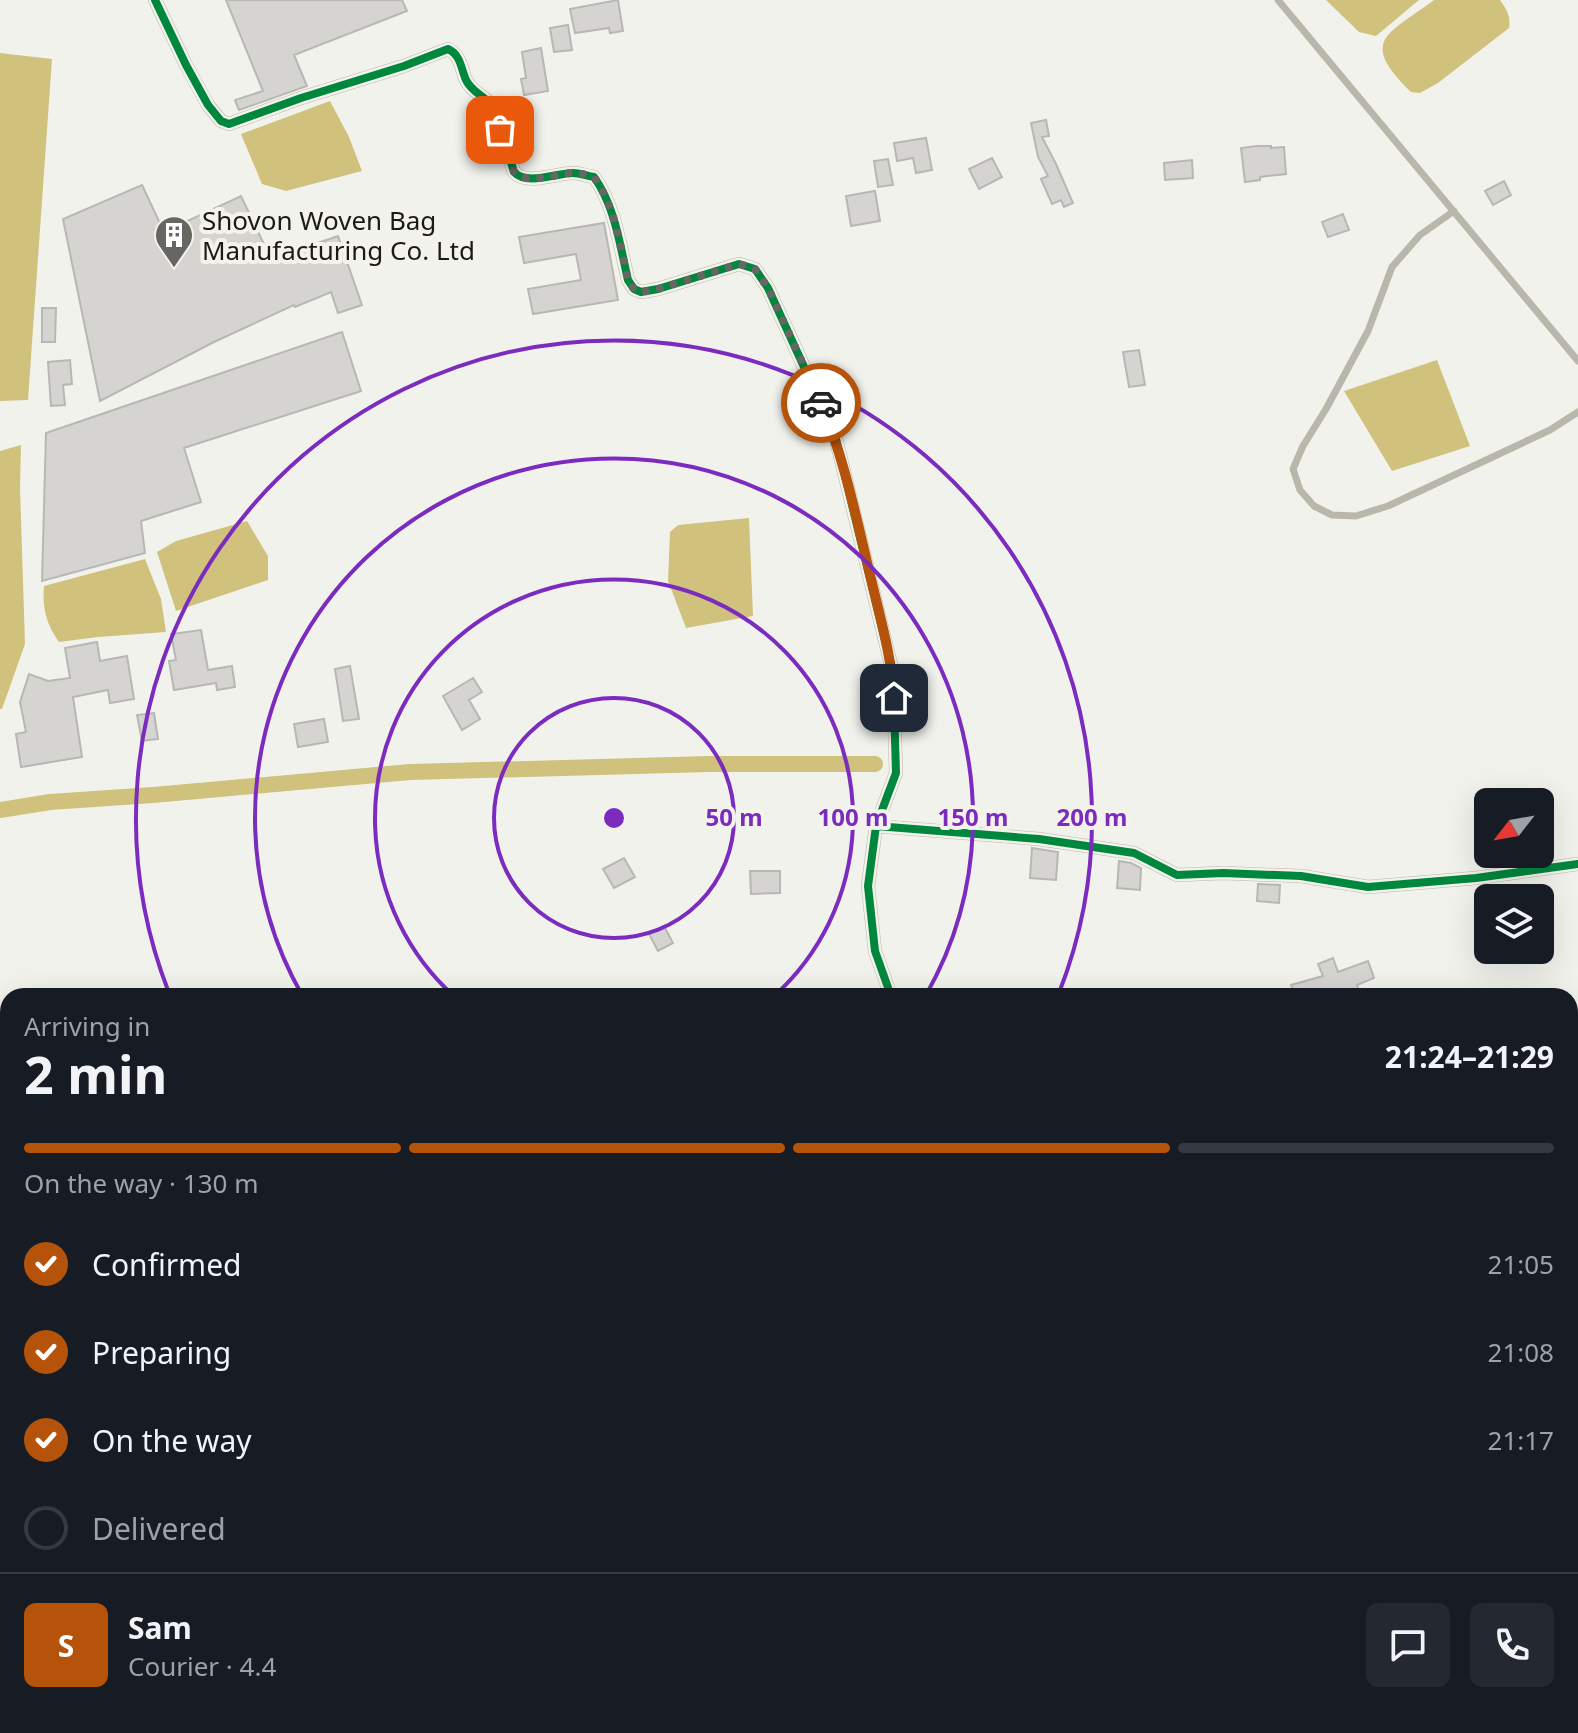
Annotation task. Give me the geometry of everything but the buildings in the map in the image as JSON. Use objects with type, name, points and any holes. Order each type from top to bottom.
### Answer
[{"type":"street","points":[[155,0],[186,65],[208,105],[221,121],[229,124],[242,120],[448,49],[457,56],[473,92],[485,98],[493,108],[514,172],[519,177],[575,173],[594,177],[603,190],[614,220],[628,280],[634,289],[641,292],[658,289],[739,264],[755,269],[774,300],[835,435],[893,673],[896,773],[876,826],[868,886],[875,951],[888,988]]},
{"type":"street","points":[[876,826],[1039,839],[1134,853],[1177,875],[1301,876],[1368,887],[1476,878],[1578,864]]},
{"type":"lane","points":[[1278,0],[1578,361]]},
{"type":"lane","points":[[1454,211],[1420,235],[1392,267],[1368,331],[1293,469],[1300,490],[1314,506],[1332,515],[1356,516],[1388,506],[1537,436],[1578,412]]},
{"type":"shaded area","points":[[1326,0],[1419,0],[1376,36],[1359,32]]},
{"type":"shaded area","points":[[1434,0],[1500,0],[1508,13],[1509,28],[1438,83],[1420,93],[1411,92],[1386,61],[1383,49],[1385,40],[1403,22]]},
{"type":"shaded area","points":[[0,53],[52,59],[28,400],[0,401]]},
{"type":"shaded area","points":[[330,101],[362,171],[286,191],[262,184],[241,134]]},
{"type":"shaded area","points":[[1437,360],[1470,446],[1392,471],[1344,391]]},
{"type":"shaded area","points":[[21,445],[25,644],[0,709],[0,451]]},
{"type":"shaded area","points":[[749,518],[753,616],[686,628],[668,581],[670,532],[678,525]]},
{"type":"shaded area","points":[[247,521],[268,556],[268,580],[176,611],[157,552],[176,541]]},
{"type":"shaded area","points":[[145,559],[161,599],[166,632],[59,642],[46,615],[44,586]]},
{"type":"waterway","points":[[0,810],[50,802],[410,772],[709,764],[875,764]]},
{"type":"cycle path","points":[[155,0],[186,65],[208,105],[221,121],[229,124],[448,49],[458,59],[466,80],[495,113],[514,172],[526,178],[573,173],[594,177],[612,213],[628,280],[634,289],[641,292],[658,289],[739,264],[755,269],[768,288],[835,435],[893,673],[896,773],[876,826],[868,886],[875,951],[888,988]]},
{"type":"cycle path","points":[[876,826],[1039,839],[1134,853],[1177,875],[1301,876],[1368,887],[1476,878],[1578,864]]},
{"type":"way so far","points":[[500,130],[514,172],[519,177],[575,173],[594,177],[603,190],[614,220],[628,280],[634,289],[641,292],[658,289],[739,264],[755,269],[768,288],[821,403]]},
{"type":"place","name":"Shovon Woven Bag Manufacturing Co. Ltd","points":[[174,269]]},
{"type":"route","points":[[821,403],[835,435],[863,545],[893,673],[894,698]]}]
